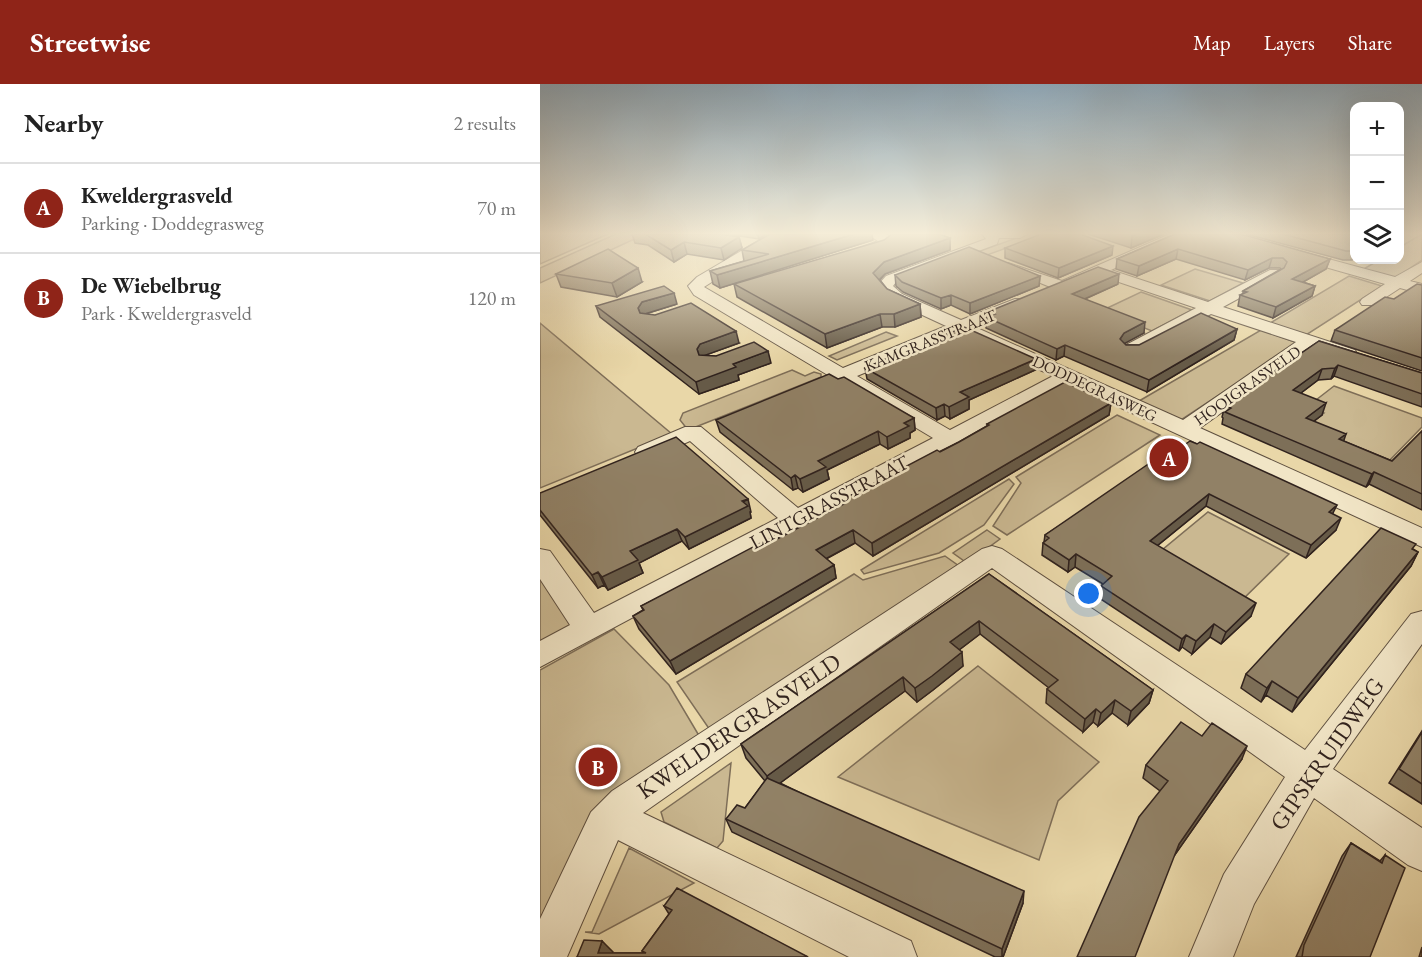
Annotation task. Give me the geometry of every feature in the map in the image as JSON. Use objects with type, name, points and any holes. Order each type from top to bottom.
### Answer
[{"type":"street","points":[[714,275],[696,286],[700,292],[950,439]]},
{"type":"street","name":"DODDEGRASWEG","points":[[903,275],[884,284],[889,293],[1422,538]]},
{"type":"street","points":[[1041,275],[1060,286]]},
{"type":"street","name":"KAMGRASSTRAAT","points":[[843,375],[1085,275]]},
{"type":"street","points":[[1110,275],[1364,359]]},
{"type":"street","points":[[1130,350],[1272,275]]},
{"type":"street","points":[[1372,275],[1422,289]]},
{"type":"street","points":[[1368,302],[1409,275]]},
{"type":"street","points":[[694,306],[734,291]]},
{"type":"street","points":[[759,344],[778,337]]},
{"type":"street","name":"HOOIGRASVELD","points":[[1184,429],[1310,340]]},
{"type":"street","name":"LINTGRASSTRAAT","points":[[540,655],[1069,376]]},
{"type":"street","points":[[628,459],[693,432],[795,519]]},
{"type":"street","name":"KWELDERGRASVELD","points":[[545,957],[591,853],[605,825],[612,817],[660,777],[992,555],[1308,772]]},
{"type":"street","points":[[540,558],[589,629]]},
{"type":"street","name":"GIPSKRUIDWEG","points":[[1211,957],[1238,890],[1308,772],[1422,622]]},
{"type":"street","points":[[1308,772],[1422,851]]},
{"type":"street","points":[[612,817],[896,957]]},
{"type":"shaded area","points":[[540,275],[558,275],[540,283]]},
{"type":"shaded area","points":[[914,275],[932,275],[893,289],[893,286],[902,279]]},
{"type":"shaded area","points":[[1183,275],[1215,275],[1243,283],[1210,301],[1161,285]]},
{"type":"shaded area","points":[[1379,275],[1400,275],[1394,279]]},
{"type":"shaded area","points":[[1349,276],[1382,286],[1303,337],[1267,325]]},
{"type":"shaded area","points":[[1141,292],[1192,310],[1152,331],[1101,311]]},
{"type":"shaded area","points":[[540,323],[672,434],[540,488]]},
{"type":"shaded area","points":[[1261,330],[1298,343],[1181,420],[1139,401]]},
{"type":"shaded area","points":[[886,332],[897,336],[837,360],[829,356]]},
{"type":"shaded area","points":[[792,370],[805,376],[814,372],[821,374],[821,377],[688,430],[680,420],[683,413]]},
{"type":"shaded area","points":[[1334,386],[1422,418],[1422,427],[1388,462],[1306,428],[1324,413],[1307,407]]},
{"type":"shaded area","points":[[1117,415],[1160,435],[1007,535],[993,526],[1021,483],[1016,477]]},
{"type":"shaded area","points":[[1009,479],[1014,484],[984,525],[939,553],[864,574],[861,570]]},
{"type":"shaded area","points":[[1208,512],[1289,554],[1239,603],[1156,555]]},
{"type":"shaded area","points":[[987,530],[1000,539],[967,563],[953,553]]},
{"type":"shaded area","points":[[945,556],[959,566],[712,733],[677,682],[854,574],[863,580]]},
{"type":"shaded area","points":[[540,577],[573,628],[540,647]]},
{"type":"shaded area","points":[[614,629],[669,685],[701,739],[540,922],[540,670]]},
{"type":"shaded area","points":[[978,666],[1099,762],[1058,801],[1039,860],[838,777]]},
{"type":"shaded area","points":[[731,763],[723,841],[717,848],[664,822],[661,812]]},
{"type":"shaded area","points":[[629,848],[694,883],[599,934],[585,932],[592,932]]},
{"type":"building","points":[[561,275],[626,275],[612,283]]},
{"type":"building","points":[[766,275],[875,275],[887,289],[920,304],[894,314],[880,314],[825,334],[734,284]]},
{"type":"building","points":[[895,275],[1040,276],[970,303],[951,295],[941,298],[902,282]]},
{"type":"building","points":[[1079,275],[1117,275],[1072,294],[1145,322],[1124,333],[1120,339],[1126,345],[1139,345],[1201,313],[1237,329],[1149,380],[1065,345],[1057,349],[986,317],[995,314],[990,311]]},
{"type":"building","points":[[1272,275],[1300,275],[1292,279],[1315,286],[1276,307],[1240,295],[1247,292],[1243,291]]},
{"type":"building","points":[[1417,284],[1422,285],[1422,358],[1335,330],[1385,297],[1394,299]]},
{"type":"building","points":[[664,286],[674,293],[642,302],[638,308],[640,313],[655,315],[691,303],[736,331],[700,344],[697,349],[699,355],[716,356],[754,342],[768,351],[733,364],[736,367],[696,382],[596,306]]},
{"type":"building","points":[[964,327],[1036,359],[960,392],[969,397],[949,407],[944,404],[936,408],[865,368],[892,356],[900,360],[944,341],[937,338]]},
{"type":"building","points":[[1319,341],[1422,373],[1422,394],[1338,365],[1335,368],[1322,369],[1293,390],[1326,403],[1306,418],[1346,434],[1339,439],[1392,461],[1422,431],[1422,494],[1374,472],[1372,474],[1225,412],[1231,408],[1225,405]]},
{"type":"building","points":[[829,374],[838,379],[844,377],[914,418],[904,423],[909,426],[887,437],[878,431],[818,461],[826,467],[800,479],[795,475],[791,478],[716,420]]},
{"type":"building","points":[[1065,382],[1111,403],[872,543],[853,530],[816,550],[834,565],[670,661],[633,616],[644,610],[641,606],[774,536],[777,539],[844,504],[840,501],[937,450],[940,452],[959,442],[989,425],[987,424]]},
{"type":"building","points":[[676,437],[748,499],[742,501],[748,506],[685,537],[677,529],[630,551],[638,560],[602,577],[598,572],[592,575],[540,510],[540,493]]},
{"type":"building","points":[[1190,441],[1197,444],[1200,442],[1337,505],[1329,512],[1341,518],[1311,545],[1209,494],[1150,541],[1256,603],[1226,632],[1214,624],[1196,641],[1186,635],[1182,639],[1101,586],[1112,576],[1076,554],[1069,560],[1043,543],[1049,538],[1045,535],[1160,456],[1165,458]]},
{"type":"building","points":[[1381,528],[1416,544],[1412,549],[1418,552],[1298,698],[1272,681],[1267,688],[1246,674]]},
{"type":"building","points":[[989,574],[1153,690],[1131,711],[1115,700],[1101,713],[1096,709],[1085,719],[1047,689],[1058,680],[979,621],[950,642],[962,652],[932,676],[915,688],[903,677],[767,776],[741,744]]},
{"type":"building","points":[[1181,722],[1202,736],[1212,723],[1247,746],[1179,844],[1135,957],[1077,957],[1139,817],[1168,781],[1146,765]]},
{"type":"building","points":[[1422,732],[1422,784],[1399,769]]},
{"type":"building","points":[[767,778],[1024,891],[1002,949],[726,819],[737,805],[745,808]]},
{"type":"building","points":[[1351,843],[1382,863],[1385,855],[1405,868],[1370,957],[1302,957],[1304,945]]},
{"type":"building","points":[[677,888],[808,957],[577,957],[584,940],[602,941],[598,953],[646,953],[642,951],[672,910],[664,906]]},
{"type":"place","name":"Kweldergrasveld","points":[[1169,458]]},
{"type":"place","name":"De Wiebelbrug","points":[[598,767]]}]
